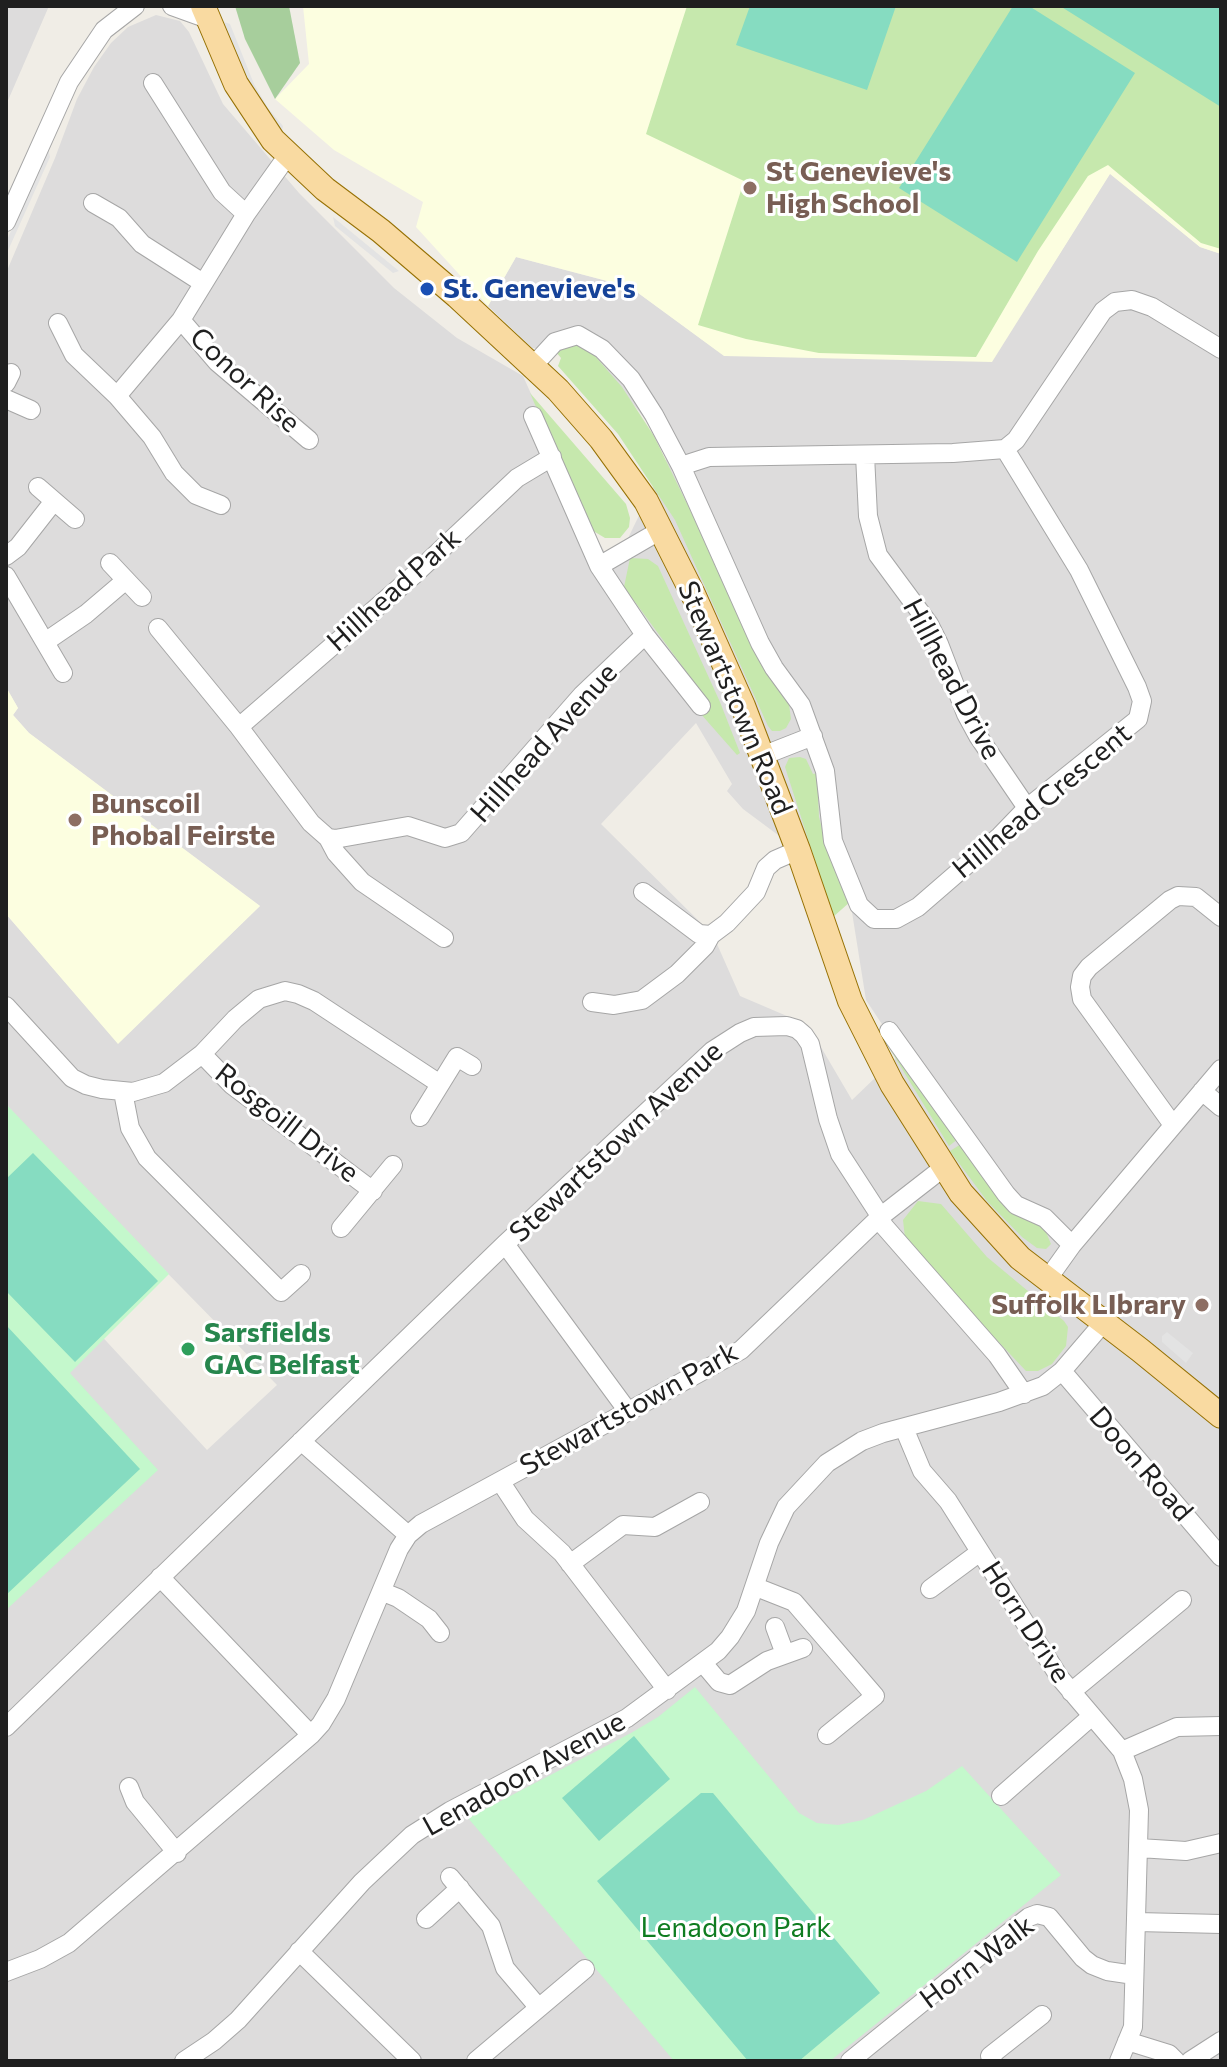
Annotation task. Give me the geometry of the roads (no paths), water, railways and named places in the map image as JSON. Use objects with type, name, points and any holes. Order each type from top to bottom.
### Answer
[{"type":"main road","name":"Stewartstown Road","points":[[206,12],[236,84],[261,123],[288,155],[325,189],[381,231],[558,390],[601,439],[646,501],[693,594],[762,756],[850,1001],[892,1084],[943,1168],[995,1234],[1047,1280],[1221,1416]]},
{"type":"street","points":[[6,222],[69,82],[122,6]]},
{"type":"street","points":[[104,30],[135,6]]},
{"type":"street","points":[[172,6],[206,12]]},
{"type":"street","points":[[153,83],[222,192],[246,214]]},
{"type":"street","name":"Conor Rise","points":[[117,396],[181,320],[246,214],[288,155]]},
{"type":"street","name":"Conor Rise","points":[[93,203],[119,218],[142,244],[203,283]]},
{"type":"street","points":[[681,466],[709,457],[992,452],[1005,449],[1016,440],[1103,311],[1115,302],[1132,300],[1152,307],[1221,349]]},
{"type":"street","name":"Conor Rise","points":[[181,320],[217,362],[309,440]]},
{"type":"street","points":[[58,323],[74,355],[117,396],[152,437],[174,473],[196,495],[221,505]]},
{"type":"street","name":"Hillhead Crescent","points":[[532,367],[555,342],[578,335],[590,340],[631,379],[681,466],[760,643],[801,705],[825,771],[833,841],[859,905],[874,919],[896,919],[918,907],[1000,836],[1027,808],[1138,719],[1142,701],[1079,570],[1005,449]]},
{"type":"street","points":[[6,399],[31,410]]},
{"type":"street","points":[[533,416],[599,566],[645,635],[701,706]]},
{"type":"street","name":"Hillhead Drive","points":[[865,455],[868,516],[878,555],[929,624],[966,714],[1027,808]]},
{"type":"street","name":"Hillhead Park","points":[[239,727],[414,575],[517,478],[552,457]]},
{"type":"street","points":[[38,487],[75,519]]},
{"type":"street","points":[[6,556],[18,547],[54,501]]},
{"type":"street","points":[[599,566],[661,530]]},
{"type":"street","points":[[110,563],[142,597]]},
{"type":"street","points":[[6,576],[63,673]]},
{"type":"street","points":[[45,642],[86,614],[126,580]]},
{"type":"street","points":[[158,628],[239,727],[311,823],[328,838],[336,853],[362,882],[444,938]]},
{"type":"street","name":"Hillhead Avenue","points":[[328,838],[408,826],[445,838],[461,833],[582,695],[645,635]]},
{"type":"street","points":[[762,756],[813,736]]},
{"type":"street","points":[[592,1002],[614,1005],[642,1000],[677,974],[705,946],[711,935],[727,923],[756,892],[766,868],[775,860],[798,850]]},
{"type":"street","points":[[643,892],[699,934],[711,935]]},
{"type":"street","points":[[1173,1125],[1082,999],[1082,976],[1178,896],[1196,897],[1221,917]]},
{"type":"street","points":[[6,1006],[72,1078],[86,1085],[123,1092],[164,1083],[202,1054],[259,999],[285,991],[314,1001],[440,1084]]},
{"type":"street","name":"Stewartstown Avenue","points":[[6,1727],[505,1244],[712,1051],[740,1033],[765,1025],[797,1029],[810,1044],[831,1134],[884,1226],[997,1355],[1024,1394]]},
{"type":"street","points":[[889,1031],[1006,1194],[1016,1205],[1045,1218],[1072,1245]]},
{"type":"street","name":"Rosgoill Drive","points":[[202,1054],[232,1085],[373,1191]]},
{"type":"street","points":[[420,1117],[457,1057],[472,1066]]},
{"type":"street","points":[[1047,1280],[1072,1245],[1221,1069]]},
{"type":"street","points":[[1202,1091],[1221,1107]]},
{"type":"street","points":[[123,1092],[130,1128],[147,1158],[281,1292],[301,1274]]},
{"type":"street","points":[[341,1228],[393,1165]]},
{"type":"street","name":"Stewartstown Park","points":[[6,1972],[40,1959],[69,1943],[311,1735],[336,1699],[399,1549],[408,1535],[433,1516],[741,1350],[880,1217],[943,1168]]},
{"type":"street","points":[[505,1244],[627,1410]]},
{"type":"street","name":"Lenadoon Avenue","points":[[184,2061],[238,2020],[362,1882],[412,1835],[450,1811],[627,1718],[718,1651],[738,1626],[786,1507],[827,1463],[862,1441],[1043,1386],[1062,1371],[1104,1322]]},
{"type":"street","name":"Doon Road","points":[[1062,1371],[1221,1557]]},
{"type":"street","name":"Horn Drive","points":[[904,1428],[922,1471],[948,1501],[1071,1692],[1122,1751],[1137,1793],[1139,1848],[1133,2027],[1119,2061]]},
{"type":"street","points":[[301,1441],[408,1535]]},
{"type":"street","points":[[500,1481],[525,1519],[570,1564],[667,1690]]},
{"type":"street","points":[[570,1564],[623,1525],[655,1527],[700,1502]]},
{"type":"street","name":"Horn Drive","points":[[930,1589],[980,1552]]},
{"type":"street","points":[[160,1577],[311,1735]]},
{"type":"street","points":[[756,1587],[794,1602],[875,1696],[827,1735]]},
{"type":"street","points":[[383,1592],[398,1598],[429,1619],[440,1633]]},
{"type":"street","name":"Horn Drive","points":[[1071,1692],[1182,1600]]},
{"type":"street","points":[[703,1663],[719,1682],[730,1685],[767,1661],[794,1651],[775,1627]]},
{"type":"street","points":[[1001,1796],[1092,1716]]},
{"type":"street","points":[[1122,1751],[1177,1727],[1221,1726]]},
{"type":"street","points":[[129,1787],[135,1802],[177,1853]]},
{"type":"street","points":[[1139,1848],[1186,1851],[1221,1843]]},
{"type":"street","points":[[426,1919],[455,1883],[491,1926],[505,1968],[539,2008]]},
{"type":"street","name":"Horn Walk","points":[[858,2058],[1029,1917],[1037,1914],[1049,1917],[1092,1965],[1134,1975]]},
{"type":"street","points":[[1137,1922],[1221,1924]]},
{"type":"street","points":[[299,1951],[412,2061]]},
{"type":"street","points":[[476,2061],[585,1969]]},
{"type":"street","points":[[993,2061],[990,2056],[1042,2015]]},
{"type":"street","points":[[1127,2041],[1169,2054],[1176,2061]]},
{"type":"street","points":[[1190,2061],[1221,2041]]},
{"type":"place","name":"St Genevieve's High School","points":[[750,188]]},
{"type":"place","name":"St. Genevieve's","points":[[427,289]]},
{"type":"place","name":"Bunscoil Phobal Feirste","points":[[75,820]]},
{"type":"place","name":"Suffolk LIbrary","points":[[1202,1305]]},
{"type":"place","name":"Sarsfields GAC Belfast","points":[[188,1349]]},
{"type":"park label","name":"Lenadoon Park","points":[[736,1928]]}]
